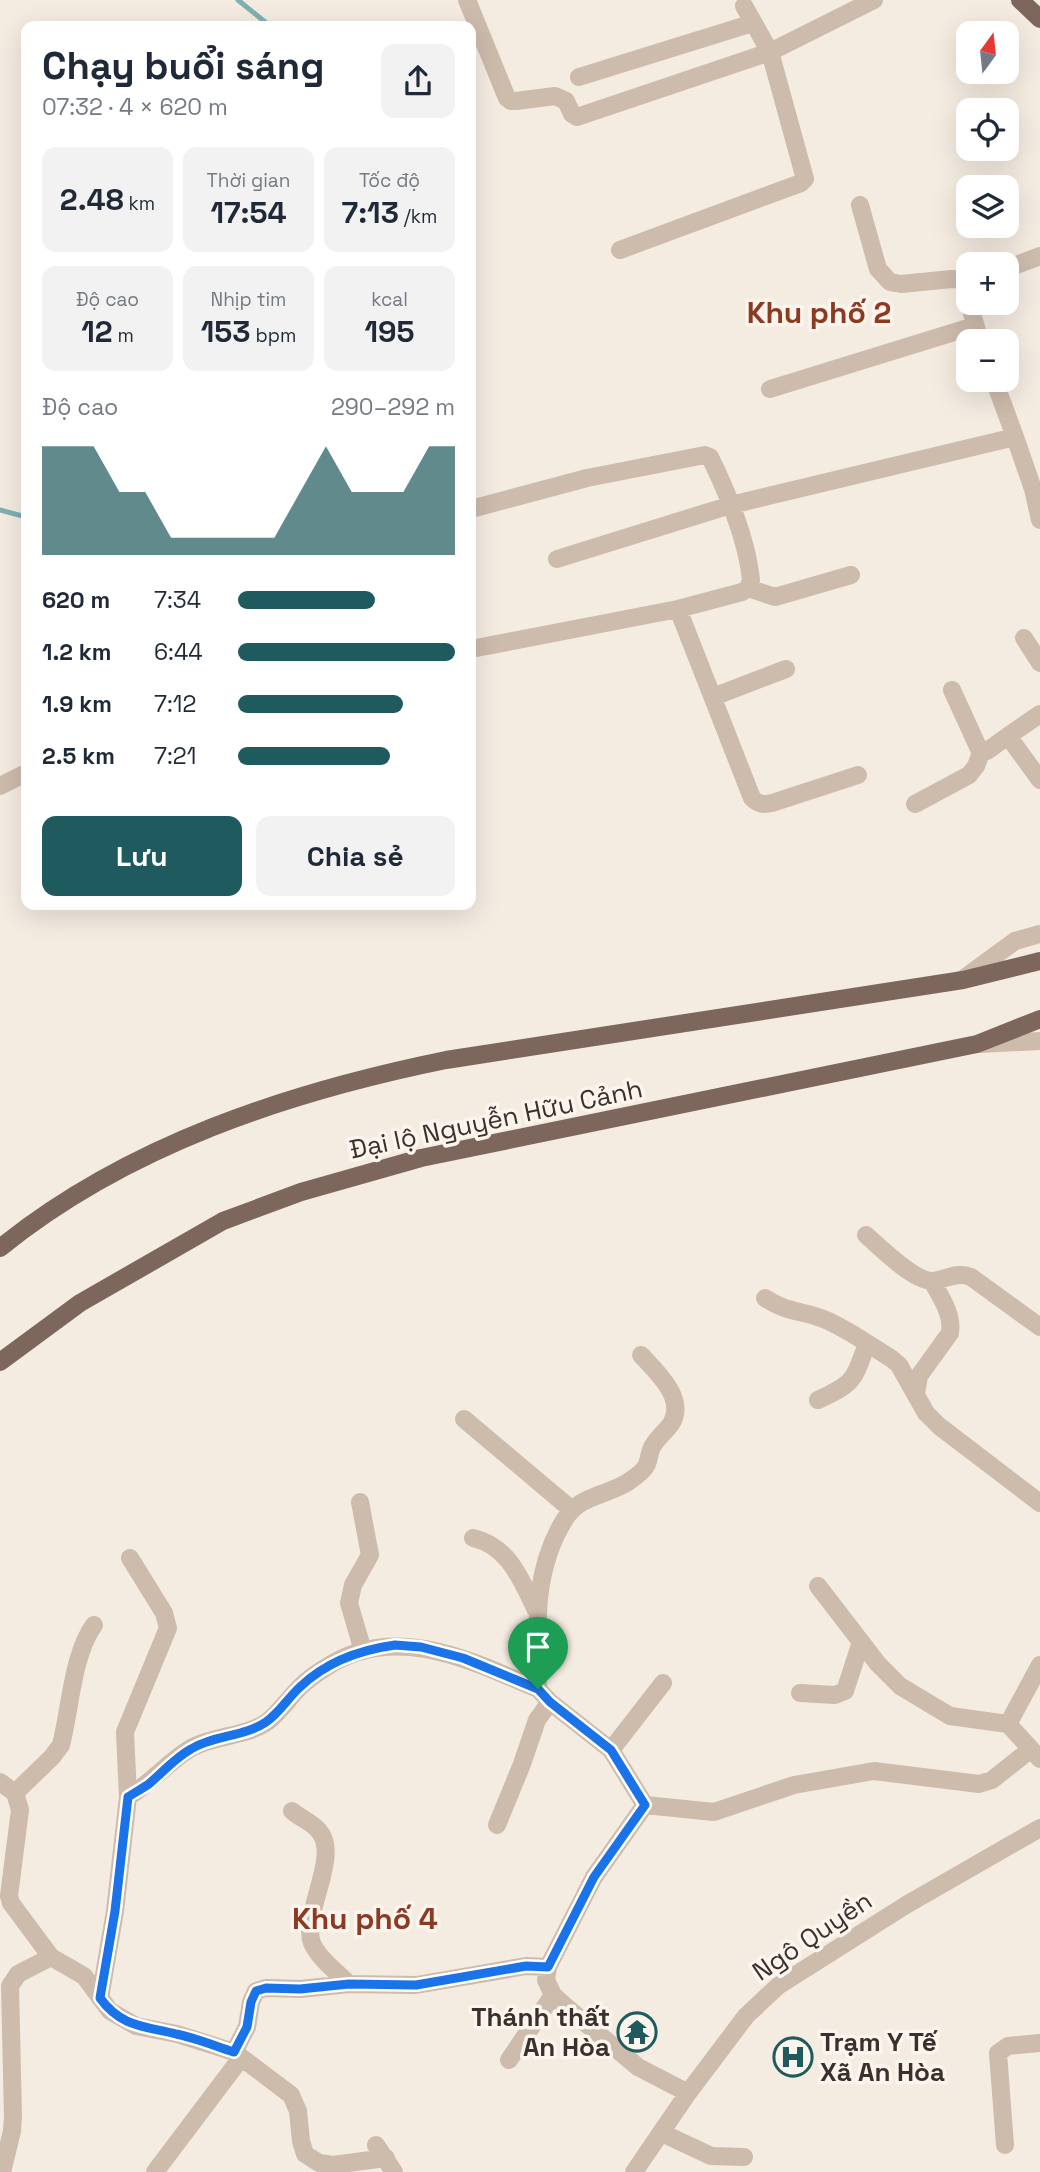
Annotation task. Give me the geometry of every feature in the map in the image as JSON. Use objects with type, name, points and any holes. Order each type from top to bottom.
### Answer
[{"type":"main road","points":[[1020,0],[1040,19]]},
{"type":"main road","points":[[0,1248],[29,1224],[92,1184],[148,1156],[299,1096],[375,1075],[446,1060],[963,979],[1040,961]]},
{"type":"main road","name":"Đại lộ Nguyễn Hữu Cảnh","points":[[0,1362],[80,1303],[211,1228],[301,1192],[421,1158],[976,1044],[1040,1019]]},
{"type":"street","points":[[467,0],[476,21]]},
{"type":"street","points":[[476,22],[507,98],[516,101],[555,96],[566,102],[574,117],[770,52],[874,0]]},
{"type":"street","points":[[620,250],[802,183],[805,179],[770,52],[744,6]]},
{"type":"street","points":[[579,77],[753,23]]},
{"type":"street","points":[[860,205],[878,269],[884,278],[901,284],[956,279]]},
{"type":"street","points":[[1019,265],[1040,256]]},
{"type":"street","points":[[770,388],[956,339]]},
{"type":"street","points":[[998,392],[1033,489],[1040,520]]},
{"type":"street","points":[[556,559],[731,505],[1015,437]]},
{"type":"street","points":[[476,508],[587,478],[710,457],[731,505],[751,580],[748,588],[741,592],[678,609],[476,648]]},
{"type":"street","points":[[748,588],[775,597],[851,575]]},
{"type":"street","points":[[678,609],[752,798],[764,805],[858,775]]},
{"type":"street","points":[[1024,638],[1040,663]]},
{"type":"street","points":[[713,697],[786,669]]},
{"type":"street","points":[[951,690],[979,749],[982,750],[987,751],[1040,714]]},
{"type":"street","points":[[1008,736],[1040,780]]},
{"type":"street","points":[[915,804],[970,775],[982,750]]},
{"type":"street","points":[[0,786],[21,776]]},
{"type":"street","points":[[963,979],[1015,941],[1040,934]]},
{"type":"street","points":[[976,1044],[1040,1041]]},
{"type":"street","points":[[866,1235],[901,1265],[923,1279],[932,1281],[953,1274],[971,1277],[1040,1327]]},
{"type":"street","points":[[916,1394],[919,1376],[950,1333],[950,1315],[932,1281]]},
{"type":"street","points":[[765,1298],[779,1308],[804,1312],[827,1320],[899,1365],[926,1413],[939,1426],[1040,1503]]},
{"type":"street","points":[[818,1400],[844,1388],[850,1382],[867,1344]]},
{"type":"street","points":[[497,1825],[522,1764],[544,1695],[537,1610],[543,1564],[562,1523],[572,1510],[588,1497],[629,1482],[647,1466],[652,1445],[672,1422],[673,1401],[668,1385],[641,1355]]},
{"type":"street","points":[[464,1419],[572,1510]]},
{"type":"street","points":[[360,1502],[370,1555],[353,1585],[349,1604],[363,1651]]},
{"type":"street","points":[[473,1538],[490,1544],[512,1562],[537,1610]]},
{"type":"street","points":[[100,1998],[115,1911],[128,1797],[125,1732],[168,1628],[164,1613],[130,1558]]},
{"type":"street","points":[[645,1805],[714,1812],[794,1785],[874,1771],[979,1784],[992,1780],[1035,1754],[1008,1724],[950,1716],[900,1686],[878,1664],[818,1586]]},
{"type":"street","points":[[15,1793],[61,1745],[81,1653],[87,1635],[94,1625]]},
{"type":"street","points":[[800,1693],[835,1695],[845,1691],[861,1642]]},
{"type":"street","points":[[128,1797],[149,1784],[192,1748],[211,1740],[255,1729],[268,1721],[301,1686],[328,1666],[351,1654],[395,1645],[421,1647],[463,1658],[544,1695],[611,1750],[645,1805]]},
{"type":"street","points":[[1008,1724],[1040,1665]]},
{"type":"street","points":[[611,1750],[663,1683]]},
{"type":"street","points":[[0,1782],[15,1793],[20,1810],[5,1893],[51,1957],[84,1976],[110,2011],[136,2026],[177,2034],[238,2055],[291,2095],[298,2111],[300,2141],[305,2154],[319,2163],[333,2165],[385,2158]]},
{"type":"street","points":[[645,1805],[594,1877],[548,1967],[546,1980],[553,1995],[638,2067],[688,2093]]},
{"type":"street","points":[[292,1811],[319,1830],[323,1838],[326,1865],[317,1892],[311,1941],[319,1954],[349,1984]]},
{"type":"street","name":"Ngô Quyền","points":[[634,2172],[688,2093],[747,2016],[778,1986],[906,1905],[1040,1828]]},
{"type":"street","points":[[2,2172],[13,2116],[10,1986],[18,1974],[51,1957]]},
{"type":"street","points":[[155,2172],[238,2055],[256,1991],[266,1988],[300,1989],[349,1984],[416,1985],[526,1966],[548,1967]]},
{"type":"street","points":[[509,2060],[553,1995]]},
{"type":"street","points":[[1005,2145],[998,2053],[1008,2046],[1040,2043]]},
{"type":"street","points":[[662,2133],[710,2156],[744,2157]]},
{"type":"waterway","points":[[238,0],[264,21]]},
{"type":"waterway","points":[[0,510],[21,516]]},
{"type":"place","name":"Thánh thất An Hòa","points":[[637,2032]]},
{"type":"place","name":"Trạm Y Tế Xã An Hòa","points":[[793,2057]]},
{"type":"district","name":"Khu phố 2","points":[[819,313]]},
{"type":"district","name":"Khu phố 4","points":[[365,1919]]},
{"type":"route","points":[[395,1645],[421,1647],[463,1658],[538,1689],[550,1702],[611,1750],[645,1805],[594,1877],[548,1967],[526,1966],[416,1985],[349,1984],[300,1989],[266,1988],[256,1991],[251,2002],[247,2027],[234,2052],[177,2034],[136,2026],[110,2011],[100,1998],[115,1911],[128,1797],[149,1784],[192,1748],[211,1740],[255,1729],[268,1721],[301,1686],[328,1666],[351,1654],[375,1648],[395,1645]]}]
